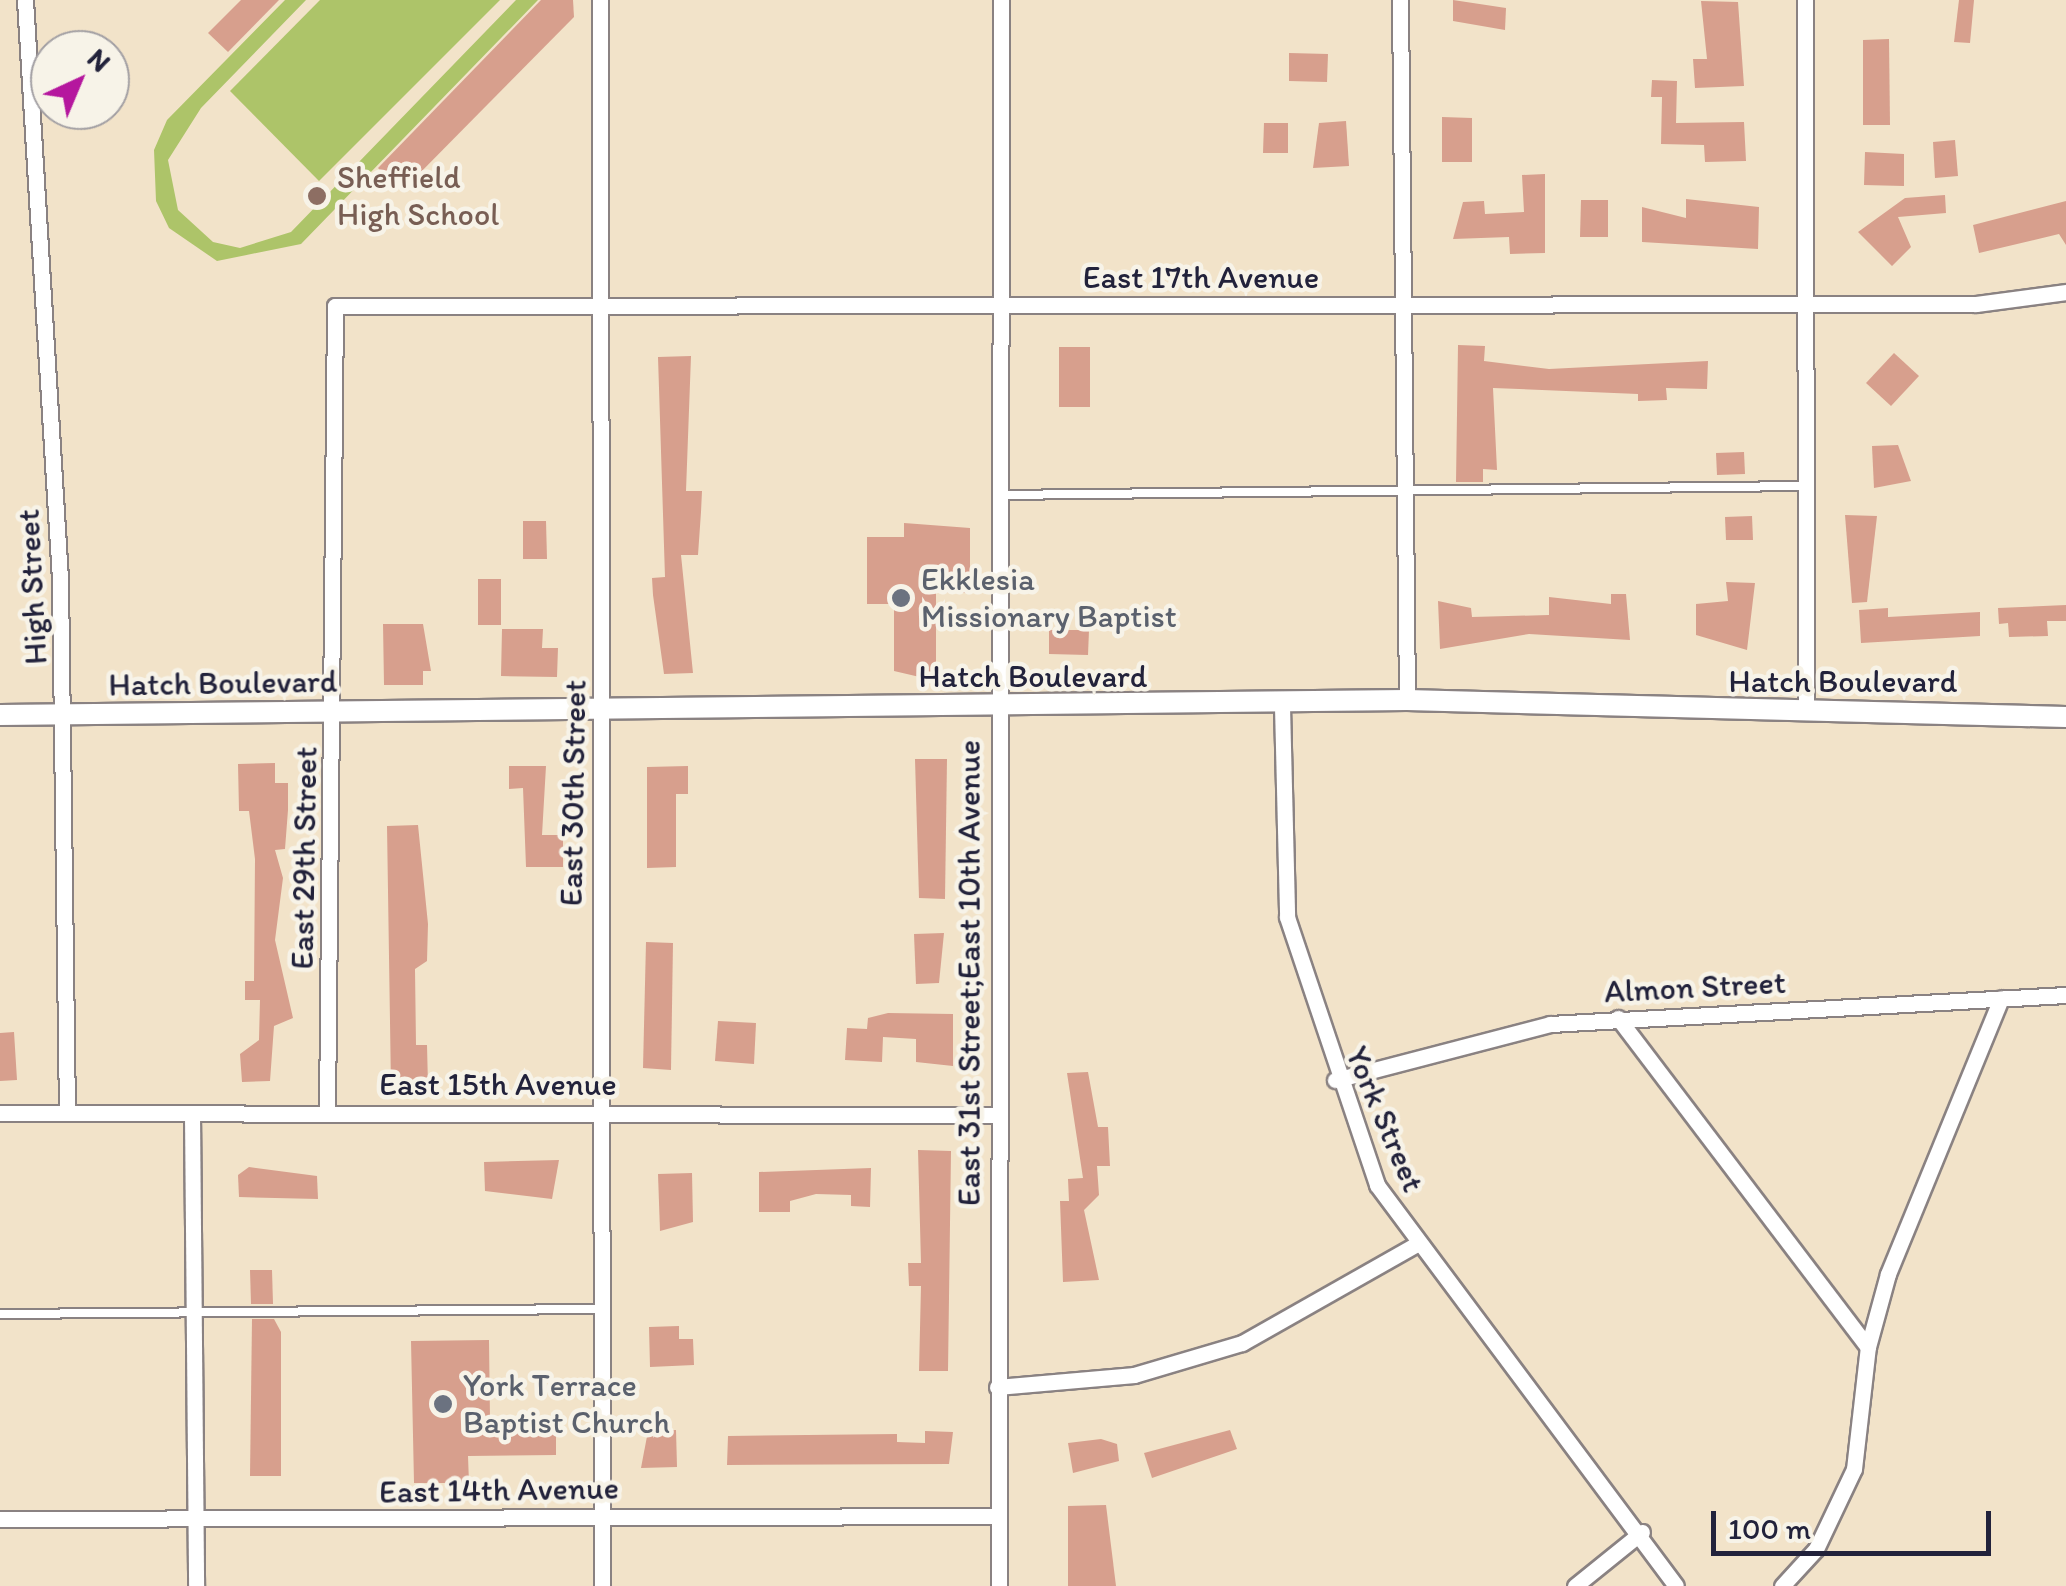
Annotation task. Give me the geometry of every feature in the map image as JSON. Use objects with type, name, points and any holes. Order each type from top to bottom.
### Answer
[{"type":"main road","name":"Hatch Boulevard","points":[[0,715],[997,704],[1282,706],[1406,700],[2066,717]]},
{"type":"street","name":"High Street","points":[[25,0],[65,715],[67,1112]]},
{"type":"street","name":"East 30th Street","points":[[600,0],[602,709],[596,1309],[602,1586]]},
{"type":"street","name":"East 31st Street;East 10th Avenue","points":[[999,1586],[996,1114],[1001,0]]},
{"type":"street","points":[[1400,0],[1406,700]]},
{"type":"street","points":[[1805,0],[1802,486],[1806,710]]},
{"type":"street","name":"East 17th Avenue","points":[[335,306],[600,302],[1001,306],[1976,304],[2066,292]]},
{"type":"street","name":"East 29th Street","points":[[327,1112],[335,712],[335,306]]},
{"type":"street","name":"York Street","points":[[1282,706],[1287,918],[1335,1080],[1377,1185],[1415,1245],[1642,1532],[1676,1586]]},
{"type":"street","name":"Almon Street","points":[[1335,1080],[1516,1030],[1618,1018],[2066,995]]},
{"type":"street","points":[[1782,1586],[1816,1549],[1854,1469],[1868,1347],[1898,1246],[2001,998]]},
{"type":"street","points":[[1618,1018],[1868,1347]]},
{"type":"street","name":"East 15th Avenue","points":[[0,1113],[996,1114]]},
{"type":"street","points":[[192,1114],[196,1586]]},
{"type":"street","points":[[997,1387],[1134,1375],[1242,1343],[1415,1245]]},
{"type":"street","name":"East 14th Avenue","points":[[0,1519],[998,1516]]},
{"type":"street","points":[[1575,1586],[1642,1532]]},
{"type":"lane","points":[[999,495],[1802,486]]},
{"type":"lane","points":[[0,1314],[596,1309]]},
{"type":"green space","points":[[285,0],[306,0],[201,108],[168,160],[178,210],[213,242],[240,248],[291,232],[516,0],[538,0],[301,244],[217,261],[169,228],[156,201],[154,150],[167,120]]},
{"type":"green space","points":[[320,0],[500,0],[319,181],[230,91]]},
{"type":"building","points":[[241,0],[279,0],[228,52],[208,33]]},
{"type":"building","points":[[541,0],[573,0],[574,17],[411,182],[391,182],[378,168]]},
{"type":"building","points":[[1453,0],[1506,8],[1505,30],[1453,21]]},
{"type":"building","points":[[1959,0],[1974,0],[1970,43],[1954,42]]},
{"type":"building","points":[[1701,1],[1738,2],[1744,86],[1695,88],[1693,59],[1707,59]]},
{"type":"building","points":[[1889,39],[1890,125],[1863,125],[1863,40]]},
{"type":"building","points":[[1289,53],[1328,54],[1327,82],[1289,81]]},
{"type":"building","points":[[1652,80],[1677,81],[1676,123],[1744,122],[1746,161],[1705,162],[1704,145],[1661,144],[1662,97],[1651,97]]},
{"type":"building","points":[[1442,117],[1472,118],[1472,162],[1442,162]]},
{"type":"building","points":[[1346,121],[1349,166],[1313,168],[1319,123]]},
{"type":"building","points":[[1264,123],[1288,123],[1288,153],[1263,153]]},
{"type":"building","points":[[1955,140],[1958,176],[1935,178],[1933,142]]},
{"type":"building","points":[[1865,152],[1904,154],[1904,186],[1864,185]]},
{"type":"building","points":[[1545,174],[1545,253],[1510,254],[1509,237],[1453,239],[1463,202],[1484,201],[1485,214],[1524,212],[1522,175]]},
{"type":"building","points":[[1945,195],[1946,213],[1898,217],[1911,247],[1892,266],[1858,232],[1905,198]]},
{"type":"building","points":[[1686,199],[1759,207],[1758,249],[1642,242],[1642,207],[1686,218]]},
{"type":"building","points":[[1581,200],[1608,200],[1608,237],[1580,237]]},
{"type":"building","points":[[2066,201],[2066,245],[2059,234],[1979,253],[1973,225]]},
{"type":"building","points":[[1458,345],[1485,346],[1484,361],[1549,369],[1708,361],[1707,389],[1666,388],[1667,400],[1638,401],[1638,394],[1493,388],[1497,470],[1483,469],[1483,482],[1456,482]]},
{"type":"building","points":[[1059,347],[1090,347],[1090,407],[1059,407]]},
{"type":"building","points":[[1894,353],[1919,376],[1891,406],[1866,383]]},
{"type":"building","points":[[691,356],[686,491],[702,491],[701,512],[698,555],[681,555],[693,673],[664,674],[652,578],[665,577],[658,357]]},
{"type":"building","points":[[1898,445],[1911,481],[1874,488],[1872,446]]},
{"type":"building","points":[[1744,452],[1745,474],[1717,475],[1716,453]]},
{"type":"building","points":[[1845,515],[1877,516],[1867,602],[1852,603]]},
{"type":"building","points":[[1752,516],[1753,540],[1726,540],[1725,517]]},
{"type":"building","points":[[523,521],[546,521],[547,559],[523,559]]},
{"type":"building","name":"Ekklesia Missionary Baptist","points":[[904,523],[970,528],[970,593],[936,592],[936,673],[924,678],[894,671],[894,604],[867,604],[867,537],[904,537]]},
{"type":"building","points":[[478,579],[501,579],[501,625],[478,625]]},
{"type":"building","points":[[1726,582],[1755,583],[1747,650],[1696,635],[1696,604],[1728,601]]},
{"type":"building","points":[[1611,594],[1626,594],[1630,640],[1529,634],[1440,649],[1438,601],[1471,608],[1472,617],[1549,615],[1549,597],[1611,604]]},
{"type":"building","points":[[2066,605],[2066,621],[2047,621],[2048,636],[2009,637],[2008,623],[1999,624],[1998,608]]},
{"type":"building","points":[[1888,608],[1888,617],[1980,612],[1980,636],[1861,643],[1859,610]]},
{"type":"building","points":[[383,624],[423,624],[431,671],[423,671],[423,685],[384,685]]},
{"type":"building","points":[[502,629],[543,629],[542,648],[558,648],[557,677],[501,676]]},
{"type":"building","points":[[1049,630],[1089,630],[1088,655],[1049,654]]},
{"type":"building","points":[[915,759],[947,759],[945,899],[919,898]]},
{"type":"building","points":[[275,763],[275,783],[288,783],[288,810],[285,849],[275,850],[283,878],[275,940],[293,1018],[274,1026],[270,1081],[242,1082],[240,1054],[259,1040],[260,1000],[245,1000],[245,981],[254,981],[255,859],[249,811],[239,811],[238,764]]},
{"type":"building","points":[[509,766],[546,766],[542,835],[563,835],[563,867],[526,867],[523,788],[509,789]]},
{"type":"building","points":[[688,766],[688,794],[676,794],[676,867],[647,868],[647,767]]},
{"type":"building","points":[[418,825],[428,924],[427,961],[415,969],[416,1045],[427,1045],[428,1085],[391,1087],[387,826]]},
{"type":"building","points":[[944,933],[939,983],[916,984],[914,934]]},
{"type":"building","points":[[646,942],[673,943],[671,1070],[643,1068]]},
{"type":"building","points":[[888,1013],[953,1014],[953,1066],[916,1062],[916,1039],[883,1037],[882,1062],[845,1060],[847,1028],[867,1029],[868,1018]]},
{"type":"building","points":[[718,1021],[756,1023],[754,1064],[715,1061]]},
{"type":"building","points":[[14,1032],[17,1080],[0,1081],[0,1033]]},
{"type":"building","points":[[1088,1072],[1098,1127],[1108,1127],[1110,1166],[1097,1166],[1099,1195],[1084,1210],[1099,1280],[1063,1282],[1060,1201],[1069,1201],[1068,1179],[1083,1178],[1067,1073]]},
{"type":"building","points":[[918,1150],[951,1151],[948,1371],[919,1371],[921,1286],[909,1286],[908,1263],[921,1263]]},
{"type":"building","points":[[559,1160],[552,1199],[485,1191],[484,1162]]},
{"type":"building","points":[[249,1167],[317,1176],[318,1199],[239,1197],[238,1175]]},
{"type":"building","points":[[871,1168],[870,1207],[851,1206],[851,1195],[816,1194],[790,1201],[790,1212],[759,1212],[759,1172]]},
{"type":"building","points":[[692,1173],[693,1222],[660,1231],[658,1174]]},
{"type":"building","points":[[250,1270],[272,1270],[273,1304],[251,1304]]},
{"type":"building","points":[[252,1319],[274,1319],[281,1332],[281,1476],[250,1476]]},
{"type":"building","points":[[679,1326],[679,1339],[693,1339],[694,1365],[650,1367],[649,1327]]},
{"type":"building","name":"York Terrace Baptist Church","points":[[489,1340],[490,1418],[556,1417],[556,1455],[468,1456],[469,1483],[414,1483],[411,1341]]},
{"type":"building","points":[[676,1430],[677,1467],[641,1468],[648,1431]]},
{"type":"building","points":[[1230,1430],[1237,1449],[1152,1478],[1144,1453]]},
{"type":"building","points":[[925,1431],[953,1432],[949,1464],[727,1465],[728,1436],[897,1434],[897,1442],[925,1443]]},
{"type":"building","points":[[1101,1439],[1117,1444],[1119,1461],[1073,1473],[1068,1443]]},
{"type":"building","points":[[1106,1505],[1116,1586],[1068,1586],[1068,1506]]},
{"type":"place","name":"Sheffield High School","points":[[317,196]]},
{"type":"place","name":"Ekklesia Missionary Baptist","points":[[901,598]]},
{"type":"place","name":"York Terrace Baptist Church","points":[[443,1404]]}]
